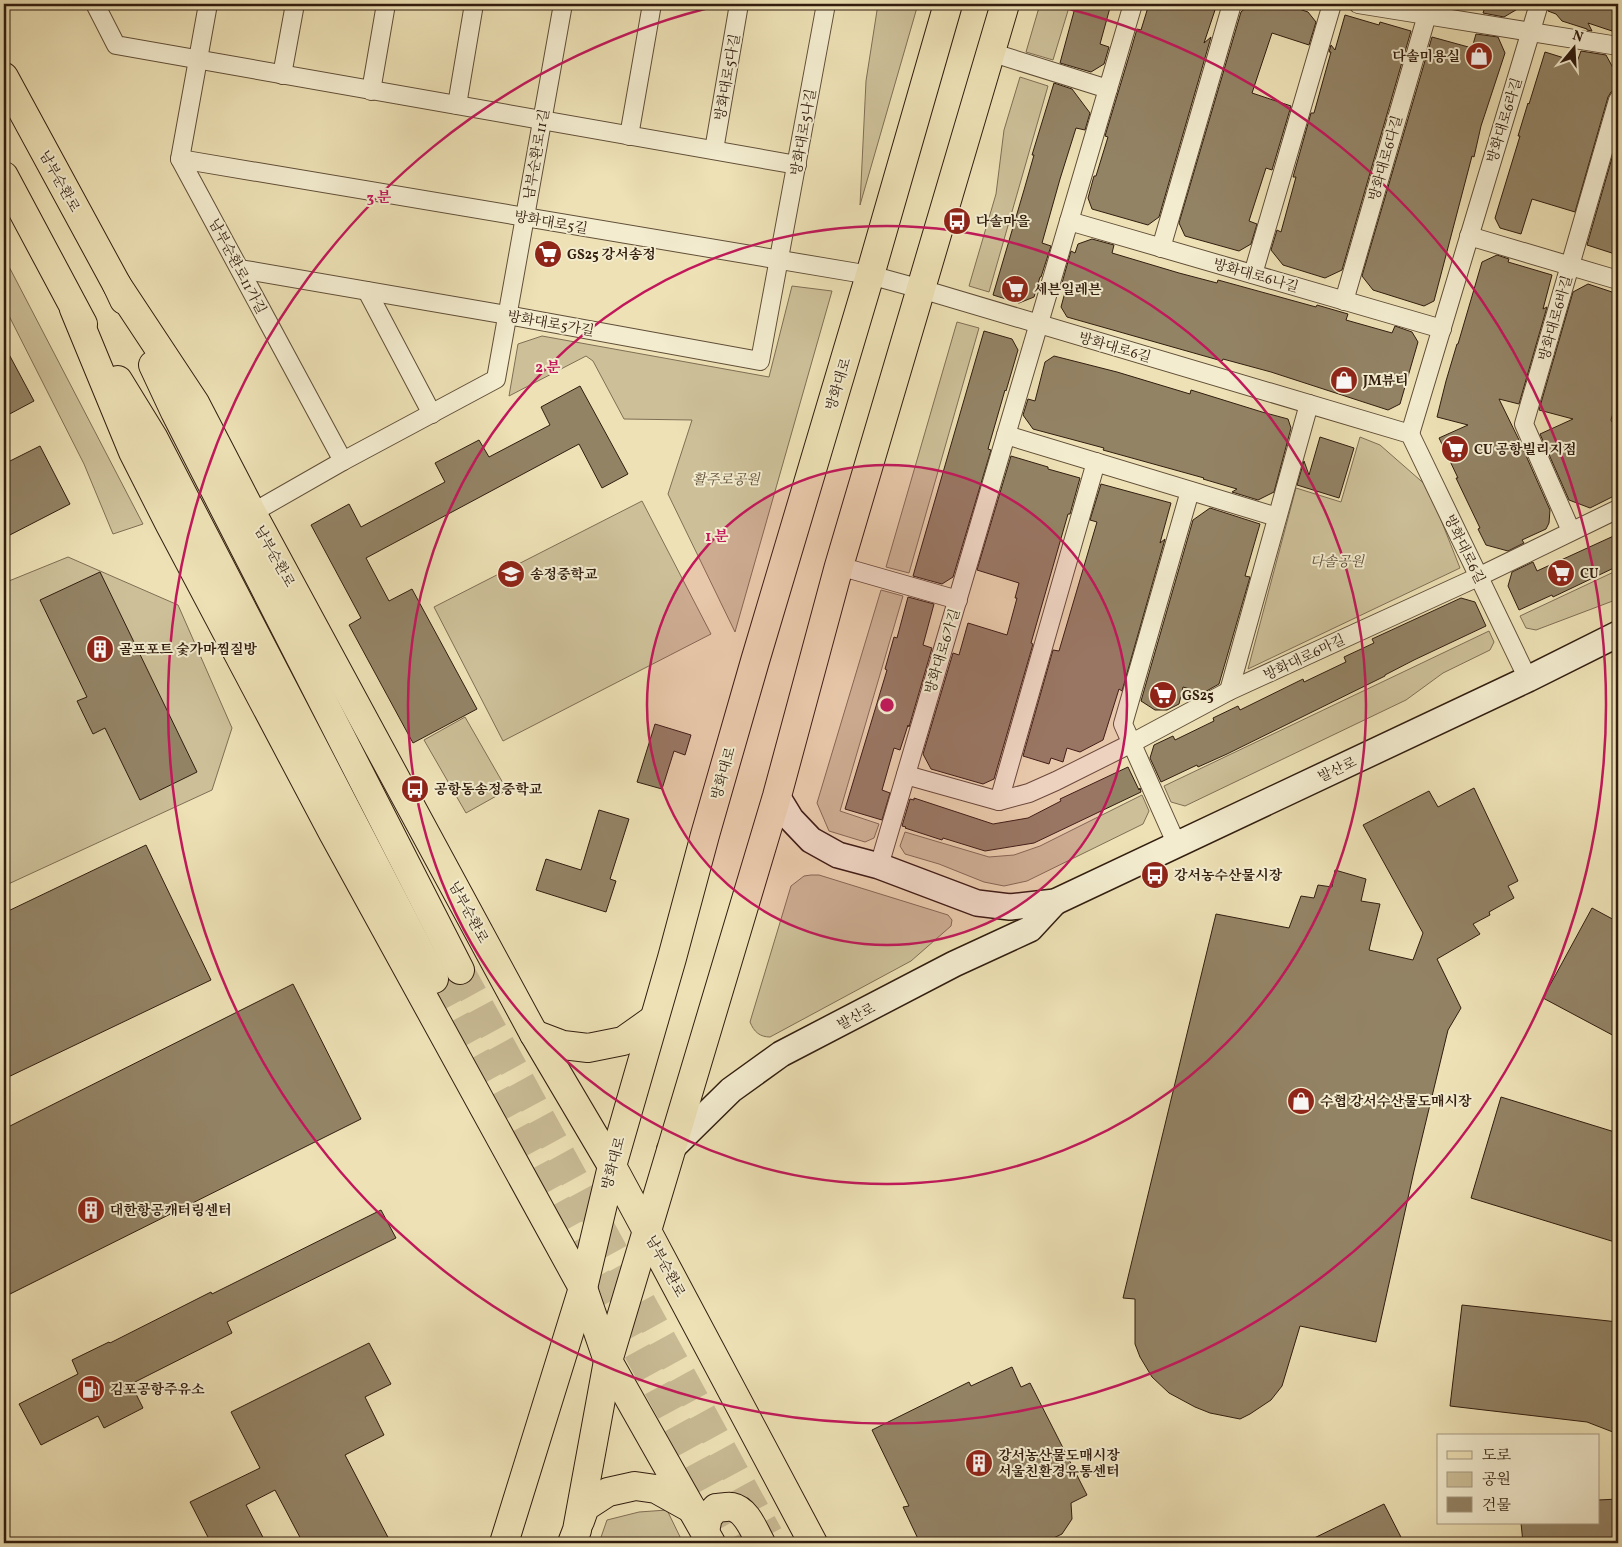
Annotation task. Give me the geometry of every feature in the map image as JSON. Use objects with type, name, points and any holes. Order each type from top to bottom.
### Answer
[{"type":"main road","name":"방화대로","points":[[504,1543],[583,1288],[612,1166],[755,661],[870,275],[948,4]]},
{"type":"main road","points":[[575,1536],[608,1361],[777,796],[839,566],[1005,4]]},
{"type":"main road","name":"남부순환로","points":[[4,77],[117,285],[175,412],[460,970]]},
{"type":"main road","points":[[4,176],[74,309],[152,436],[436,982]]},
{"type":"main road","name":"남부순환로","points":[[117,285],[195,403],[252,513],[534,1034],[648,1231],[813,1543]]},
{"type":"main road","points":[[74,309],[133,452],[169,523],[333,833],[583,1288],[608,1361],[703,1528]]},
{"type":"main road","points":[[534,1034],[563,1045],[588,1048],[623,1041],[654,1019]]},
{"type":"main road","points":[[575,1536],[585,1507],[608,1492],[635,1486],[656,1489],[703,1528]]},
{"type":"main road","points":[[703,1528],[716,1508],[731,1507],[740,1510],[761,1543]]},
{"type":"street","points":[[95,4],[116,45],[796,165]]},
{"type":"street","points":[[180,159],[208,4]]},
{"type":"street","points":[[282,75],[295,4]]},
{"type":"street","points":[[371,90],[386,4]]},
{"type":"street","points":[[456,106],[474,4]]},
{"type":"street","name":"남부순환로11길","points":[[252,513],[343,461],[496,379],[563,4]]},
{"type":"street","points":[[629,136],[652,4]]},
{"type":"street","name":"방화대로5다길","points":[[714,150],[739,4]]},
{"type":"street","name":"방화대로5나길","points":[[779,260],[826,4]]},
{"type":"street","points":[[1039,324],[1133,4]]},
{"type":"street","points":[[1161,248],[1232,4]]},
{"type":"street","points":[[1253,274],[1332,4]]},
{"type":"street","points":[[1358,4],[1618,46]]},
{"type":"street","name":"방화대로6라길","points":[[1410,434],[1539,4]]},
{"type":"street","name":"방화대로6다길","points":[[1344,301],[1427,15]]},
{"type":"street","points":[[990,52],[1108,88]]},
{"type":"street","name":"방화대로6바길","points":[[1571,531],[1524,424],[1618,100]]},
{"type":"street","name":"방화대로5길","points":[[180,159],[870,275],[921,289]]},
{"type":"street","name":"남부순환로11가길","points":[[180,159],[343,461]]},
{"type":"street","name":"방화대로6나길","points":[[1069,221],[1442,329]]},
{"type":"street","points":[[1469,236],[1618,280]]},
{"type":"street","name":"방화대로5가길","points":[[240,270],[508,315],[760,361],[779,260]]},
{"type":"street","name":"방화대로6길","points":[[921,289],[1410,434],[1528,679]]},
{"type":"street","points":[[367,291],[432,414]]},
{"type":"street","name":"방화대로6가길","points":[[879,866],[1039,324]]},
{"type":"street","points":[[1229,691],[1309,404]]},
{"type":"street","points":[[1006,435],[1277,517]]},
{"type":"street","points":[[906,775],[999,801],[1096,462]]},
{"type":"street","points":[[1177,845],[1123,724],[1190,491]]},
{"type":"street","points":[[1478,577],[1618,509]]},
{"type":"street","points":[[839,566],[958,600]]},
{"type":"street","name":"방화대로6마길","points":[[999,801],[1029,793],[1056,781],[1229,691],[1478,577]]},
{"type":"street","name":"발산로","points":[[777,796],[791,819],[811,840],[838,855],[879,866],[977,902],[1010,907],[1055,902],[1528,679],[1618,634]]},
{"type":"street","name":"발산로","points":[[670,1150],[731,1090],[782,1054],[954,964],[1030,929],[1055,902]]},
{"type":"green space","points":[[878,4],[918,4],[860,205],[866,81]]},
{"type":"green space","points":[[1040,4],[1070,4],[1053,60],[1026,52]]},
{"type":"green space","points":[[1020,77],[1048,86],[989,292],[969,286],[996,194],[1004,130]]},
{"type":"green space","points":[[4,257],[143,524],[113,534],[84,464],[4,306]]},
{"type":"green space","name":"활주로공원","points":[[792,286],[832,291],[735,632],[668,494],[692,420],[624,419],[593,361],[586,356],[509,396],[518,344],[542,336],[769,377]]},
{"type":"green space","points":[[957,322],[979,328],[909,573],[886,567]]},
{"type":"green space","name":"다솔공원","points":[[1360,437],[1380,445],[1428,487],[1460,568],[1248,669],[1296,488],[1341,502]]},
{"type":"green space","points":[[642,501],[711,634],[503,741],[434,607]]},
{"type":"green space","points":[[68,557],[178,605],[232,728],[212,790],[4,886],[4,583]]},
{"type":"green space","points":[[1618,570],[1618,599],[1536,630],[1526,628],[1520,616]]},
{"type":"green space","points":[[881,590],[903,596],[840,811],[879,824],[874,838],[865,842],[829,831],[817,803]]},
{"type":"green space","points":[[1489,631],[1494,642],[1490,650],[1443,673],[1406,700],[1185,806],[1171,802],[1164,786]]},
{"type":"green space","points":[[465,717],[507,790],[466,813],[424,740]]},
{"type":"green space","points":[[1142,795],[1149,811],[1143,824],[1027,881],[1004,886],[984,882],[939,864],[905,854],[900,846],[905,832],[989,857],[1014,855],[1040,846]]},
{"type":"green space","points":[[819,875],[948,915],[952,920],[951,926],[911,961],[770,1037],[763,1036],[753,1029],[750,1022],[791,886],[804,876]]},
{"type":"green space","points":[[667,1510],[683,1543],[599,1543],[607,1520],[639,1512]]},
{"type":"building","points":[[1076,4],[1111,4],[1100,44],[1109,47],[1104,64],[1091,72],[1060,63]]},
{"type":"building","points":[[1149,4],[1217,4],[1204,43],[1211,37],[1159,217],[1148,225],[1092,209],[1088,198],[1108,137],[1105,136],[1137,29],[1141,30]]},
{"type":"building","points":[[1250,4],[1284,4],[1308,12],[1316,22],[1309,45],[1272,33],[1252,93],[1291,106],[1272,170],[1266,168],[1249,221],[1257,224],[1251,244],[1239,251],[1185,236],[1179,223],[1241,12]]},
{"type":"building","points":[[1486,4],[1526,4],[1504,17],[1483,13]]},
{"type":"building","points":[[1549,4],[1618,4],[1618,28],[1613,27],[1612,31],[1588,23],[1592,31],[1587,30],[1562,21],[1556,14],[1548,11]]},
{"type":"building","points":[[1345,15],[1379,25],[1380,22],[1411,31],[1342,270],[1325,278],[1283,265],[1271,250],[1277,230],[1281,232],[1296,177],[1293,177],[1311,113],[1314,113],[1331,52],[1329,52],[1331,45],[1335,50]]},
{"type":"building","points":[[1476,34],[1498,37],[1505,53],[1481,126],[1474,157],[1472,156],[1434,301],[1424,306],[1373,290],[1362,276],[1432,37],[1472,48]]},
{"type":"building","points":[[1581,51],[1606,55],[1618,77],[1618,90],[1611,92],[1608,97],[1575,212],[1532,199],[1521,234],[1500,228],[1495,218],[1520,136],[1518,136],[1545,52],[1577,62]]},
{"type":"building","points":[[1054,83],[1072,89],[1090,113],[1085,130],[1076,128],[1060,179],[1042,243],[1051,246],[1034,297],[1019,303],[993,295]]},
{"type":"building","points":[[1618,137],[1618,255],[1587,245]]},
{"type":"building","points":[[1092,239],[1114,245],[1112,253],[1179,273],[1217,283],[1218,280],[1316,307],[1317,305],[1348,314],[1346,320],[1392,333],[1395,326],[1412,332],[1418,342],[1400,404],[1388,410],[1271,372],[1223,359],[1222,361],[1067,317],[1061,307],[1067,285],[1062,283],[1071,251],[1075,253],[1078,244]]},
{"type":"building","points":[[1497,255],[1509,259],[1508,262],[1552,275],[1543,309],[1547,307],[1519,404],[1499,399],[1550,510],[1549,523],[1546,529],[1522,540],[1524,543],[1508,551],[1486,545],[1439,438],[1468,425],[1437,417],[1482,262]]},
{"type":"building","points":[[1588,284],[1618,294],[1618,395],[1611,420],[1618,433],[1618,494],[1590,508],[1569,500],[1540,434],[1573,419],[1539,410],[1573,292]]},
{"type":"building","points":[[984,331],[1012,339],[1018,350],[988,449],[991,450],[953,577],[942,584],[913,576]]},
{"type":"building","points":[[4,345],[34,401],[4,417]]},
{"type":"building","points":[[1054,356],[1117,372],[1190,394],[1191,390],[1288,419],[1291,428],[1274,492],[1258,500],[1232,492],[1237,489],[1204,478],[1033,429],[1023,415],[1028,399],[1035,401],[1045,362]]},
{"type":"building","points":[[580,386],[628,474],[602,488],[579,444],[366,558],[389,601],[412,589],[477,709],[413,743],[349,625],[361,618],[311,525],[349,504],[361,527],[445,482],[435,463],[479,440],[489,457],[550,425],[541,407]]},
{"type":"building","points":[[1320,437],[1354,448],[1339,498],[1297,485],[1304,461],[1309,475]]},
{"type":"building","points":[[40,446],[70,504],[4,538],[4,464]]},
{"type":"building","points":[[1011,456],[1080,478],[1031,643],[1033,644],[994,779],[983,784],[931,769],[923,754],[953,653],[959,655],[968,623],[1007,635],[1019,583],[977,570]]},
{"type":"building","points":[[1101,484],[1171,503],[1160,543],[1165,539],[1122,691],[1119,689],[1103,740],[1080,752],[1067,748],[1063,762],[1051,758],[1049,764],[1023,756],[1053,650],[1059,651],[1097,522],[1090,520]]},
{"type":"building","points":[[1210,508],[1260,524],[1245,576],[1250,577],[1219,684],[1203,693],[1183,687],[1179,704],[1167,710],[1155,710],[1141,701],[1193,520]]},
{"type":"building","points":[[1618,534],[1618,566],[1553,597],[1552,595],[1519,610],[1508,586],[1512,572],[1533,562],[1537,571]]},
{"type":"building","name":"골프포트 숯가마찜질방","points":[[100,572],[197,772],[140,800],[105,728],[93,734],[77,701],[87,697],[40,600]]},
{"type":"building","points":[[908,597],[934,604],[923,645],[932,648],[909,727],[908,725],[900,750],[894,748],[882,790],[890,793],[882,820],[845,809],[887,670],[885,669],[894,637],[897,638]]},
{"type":"building","points":[[1461,598],[1475,602],[1486,626],[1227,754],[1198,767],[1197,765],[1161,782],[1150,758],[1154,745],[1173,736],[1175,740],[1214,721],[1213,718],[1238,706],[1240,710],[1303,679],[1304,682],[1346,662],[1344,657],[1374,643],[1372,639]]},
{"type":"building","points":[[655,724],[691,735],[685,755],[674,751],[662,789],[637,782]]},
{"type":"building","points":[[1128,767],[1141,792],[1034,843],[985,851],[943,838],[942,840],[902,826],[910,799],[914,800],[914,798],[993,824],[1028,818],[1061,801],[1060,799]]},
{"type":"building","name":"수협 강서수산물도매시장","points":[[1474,788],[1518,881],[1508,886],[1514,898],[1489,912],[1490,915],[1473,924],[1480,934],[1437,959],[1461,1008],[1448,1030],[1376,1342],[1300,1326],[1282,1386],[1271,1400],[1240,1419],[1210,1413],[1195,1407],[1169,1393],[1152,1377],[1140,1357],[1135,1344],[1135,1299],[1123,1298],[1216,914],[1289,928],[1301,896],[1314,898],[1318,885],[1332,887],[1335,870],[1366,879],[1361,901],[1380,904],[1369,950],[1413,960],[1423,933],[1363,825],[1429,791],[1438,807]]},
{"type":"building","points":[[599,810],[629,819],[610,879],[616,881],[606,912],[536,890],[546,859],[581,870]]},
{"type":"building","points":[[146,845],[211,980],[4,1079],[4,913]]},
{"type":"building","points":[[1592,908],[1618,922],[1618,1038],[1543,998]]},
{"type":"building","name":"대한항공캐터링센터","points":[[293,984],[361,1119],[4,1297],[4,1129]]},
{"type":"building","points":[[1501,1097],[1618,1133],[1618,1243],[1471,1198]]},
{"type":"building","points":[[381,1210],[396,1238],[227,1322],[232,1333],[131,1384],[143,1408],[104,1428],[98,1416],[41,1445],[19,1404],[78,1374],[72,1360],[211,1292],[212,1294]]},
{"type":"building","points":[[1462,1305],[1618,1322],[1618,1434],[1587,1422],[1450,1406]]},
{"type":"building","points":[[369,1343],[391,1384],[365,1397],[384,1435],[345,1455],[391,1543],[303,1543],[275,1490],[246,1505],[266,1543],[211,1543],[190,1502],[260,1468],[231,1412]]},
{"type":"building","name":"강서농산물도매시장 서울친환경유통센터","points":[[1012,1367],[1021,1387],[1030,1383],[1087,1495],[1071,1503],[1072,1519],[1062,1534],[1043,1543],[920,1543],[903,1507],[909,1506],[872,1430],[969,1382],[971,1386]]},
{"type":"building","points":[[1618,1499],[1618,1543],[1523,1543],[1521,1524],[1600,1524],[1600,1500]]},
{"type":"building","points":[[1384,1504],[1404,1543],[1304,1543]]},
{"type":"tunnel","points":[[460,970],[769,1535]]},
{"type":"tunnel","points":[[436,982],[742,1543]]},
{"type":"place","name":"다솔미용실","points":[[1479,56]]},
{"type":"place","name":"다솔마을","points":[[957,221]]},
{"type":"place","name":"GS25 강서송정","points":[[548,254]]},
{"type":"place","name":"세븐일레븐","points":[[1015,289]]},
{"type":"place","name":"JM뷰티","points":[[1344,380]]},
{"type":"place","name":"CU 공항빌리지점","points":[[1455,449]]},
{"type":"place","name":"CU","points":[[1561,573]]},
{"type":"place","name":"송정중학교","points":[[511,574]]},
{"type":"place","name":"골프포트 숯가마찜질방","points":[[100,649]]},
{"type":"place","name":"GS25","points":[[1163,695]]},
{"type":"place","name":"공항동송정중학교","points":[[415,789]]},
{"type":"place","name":"강서농수산물시장","points":[[1155,875]]},
{"type":"place","name":"수협 강서수산물도매시장","points":[[1301,1101]]},
{"type":"place","name":"대한항공캐터링센터","points":[[91,1210]]},
{"type":"place","name":"김포공항주유소","points":[[91,1389]]},
{"type":"place","name":"강서농산물도매시장 서울친환경유통센터","points":[[979,1463]]}]
